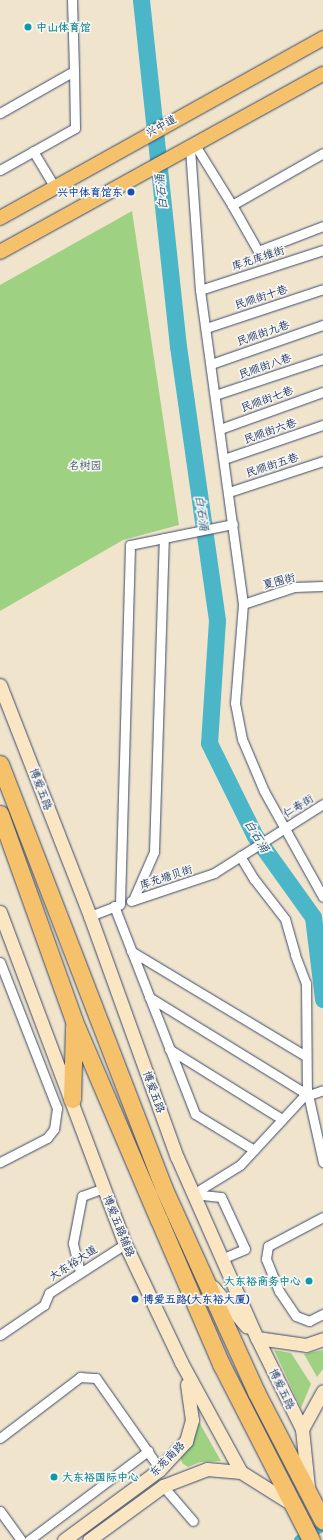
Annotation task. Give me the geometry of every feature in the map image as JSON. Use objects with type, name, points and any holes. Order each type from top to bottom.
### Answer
[{"type":"highway","name":"博爱五路","points":[[0,764],[108,1050],[201,1274],[256,1392],[321,1517]]},
{"type":"highway","points":[[0,814],[74,1021],[221,1364],[311,1540]]},
{"type":"highway","points":[[72,1099],[74,1021]]},
{"type":"main road","name":"兴中道","points":[[0,218],[127,145],[323,38]]},
{"type":"main road","points":[[0,252],[323,74]]},
{"type":"street","points":[[0,170],[76,128],[72,0]]},
{"type":"street","points":[[0,113],[74,71]]},
{"type":"street","points":[[193,146],[232,205],[258,251],[323,226]]},
{"type":"street","points":[[193,146],[200,290],[229,492],[243,604],[235,703],[242,739],[264,791],[323,897]]},
{"type":"street","points":[[33,152],[54,186]]},
{"type":"street","points":[[232,205],[323,153]]},
{"type":"street","name":"库充库维街","points":[[200,290],[323,250]]},
{"type":"street","name":"民顺街十巷","points":[[206,328],[323,289]]},
{"type":"street","name":"民顺街九巷","points":[[211,364],[323,325]]},
{"type":"street","name":"民顺街八巷","points":[[215,395],[323,359]]},
{"type":"street","name":"民顺街七巷","points":[[220,429],[323,392]]},
{"type":"street","name":"民顺街六巷","points":[[224,459],[323,425]]},
{"type":"street","name":"民顺街五巷","points":[[229,492],[323,461]]},
{"type":"street","points":[[233,524],[130,545],[117,905],[131,951],[195,1114],[254,1150]]},
{"type":"street","points":[[133,900],[154,852],[164,538]]},
{"type":"street","name":"夏围街","points":[[243,604],[294,587],[323,586]]},
{"type":"street","name":"博爱五路","points":[[0,685],[90,916],[177,1157],[192,1194],[257,1338],[302,1429],[309,1496]]},
{"type":"street","name":"仁寿街","points":[[242,854],[323,804]]},
{"type":"street","points":[[242,854],[254,879],[285,919],[292,938],[295,955],[306,983],[306,1056],[308,1095],[323,1162]]},
{"type":"street","name":"库充塘贝街","points":[[90,916],[117,905],[214,873],[242,854]]},
{"type":"street","name":"博爱五路辅路","points":[[0,912],[72,1099],[125,1244],[181,1362],[241,1472],[292,1504]]},
{"type":"street","points":[[131,951],[306,1056]]},
{"type":"street","points":[[0,962],[57,1108],[54,1129],[47,1138],[0,1162]]},
{"type":"street","points":[[149,998],[308,1095]]},
{"type":"street","points":[[169,1049],[282,1119]]},
{"type":"street","points":[[192,1194],[240,1165],[303,1097],[323,1090]]},
{"type":"street","points":[[80,1272],[73,1242],[82,1196],[104,1188]]},
{"type":"street","points":[[192,1194],[220,1197],[245,1248],[221,1259]]},
{"type":"street","points":[[323,1217],[268,1246],[266,1258],[279,1291],[296,1316],[309,1321],[323,1314]]},
{"type":"street","name":"大东裕大道","points":[[0,1335],[44,1305],[49,1293],[125,1244]]},
{"type":"street","points":[[201,1274],[257,1338],[306,1344],[323,1339]]},
{"type":"street","name":"东苑南路","points":[[64,1540],[160,1469],[186,1441],[192,1420],[191,1397],[181,1362]]},
{"type":"street","points":[[0,1438],[80,1377],[96,1378],[160,1469]]},
{"type":"street","points":[[302,1429],[323,1391]]},
{"type":"street","points":[[29,1540],[148,1451]]},
{"type":"street","name":"东苑南路","points":[[90,1540],[163,1486],[207,1469],[241,1472]]},
{"type":"street","points":[[163,1486],[193,1521]]},
{"type":"street","points":[[0,1511],[21,1540]]},
{"type":"green space","name":"名树园","points":[[132,211],[179,525],[123,540],[0,611],[0,285]]},
{"type":"green space","points":[[274,1350],[291,1353],[311,1384],[301,1408]]},
{"type":"green space","points":[[323,1350],[323,1369],[317,1377],[304,1354]]},
{"type":"green space","points":[[199,1422],[221,1461],[200,1462],[188,1467],[182,1463],[180,1456]]},
{"type":"waterway","name":"白石涌","points":[[141,0],[178,346],[217,620],[209,743],[255,836],[313,917],[323,999]]},
{"type":"waterway","points":[[299,1540],[323,1526]]},
{"type":"place","name":"中山体育馆","points":[[28,27]]},
{"type":"place","name":"兴中体育馆东","points":[[131,192]]},
{"type":"place","name":"大东裕商务中心","points":[[309,1281]]},
{"type":"place","name":"博爱五路(大东裕大厦)","points":[[135,1299]]},
{"type":"place","name":"大东裕国际中心","points":[[54,1477]]}]
